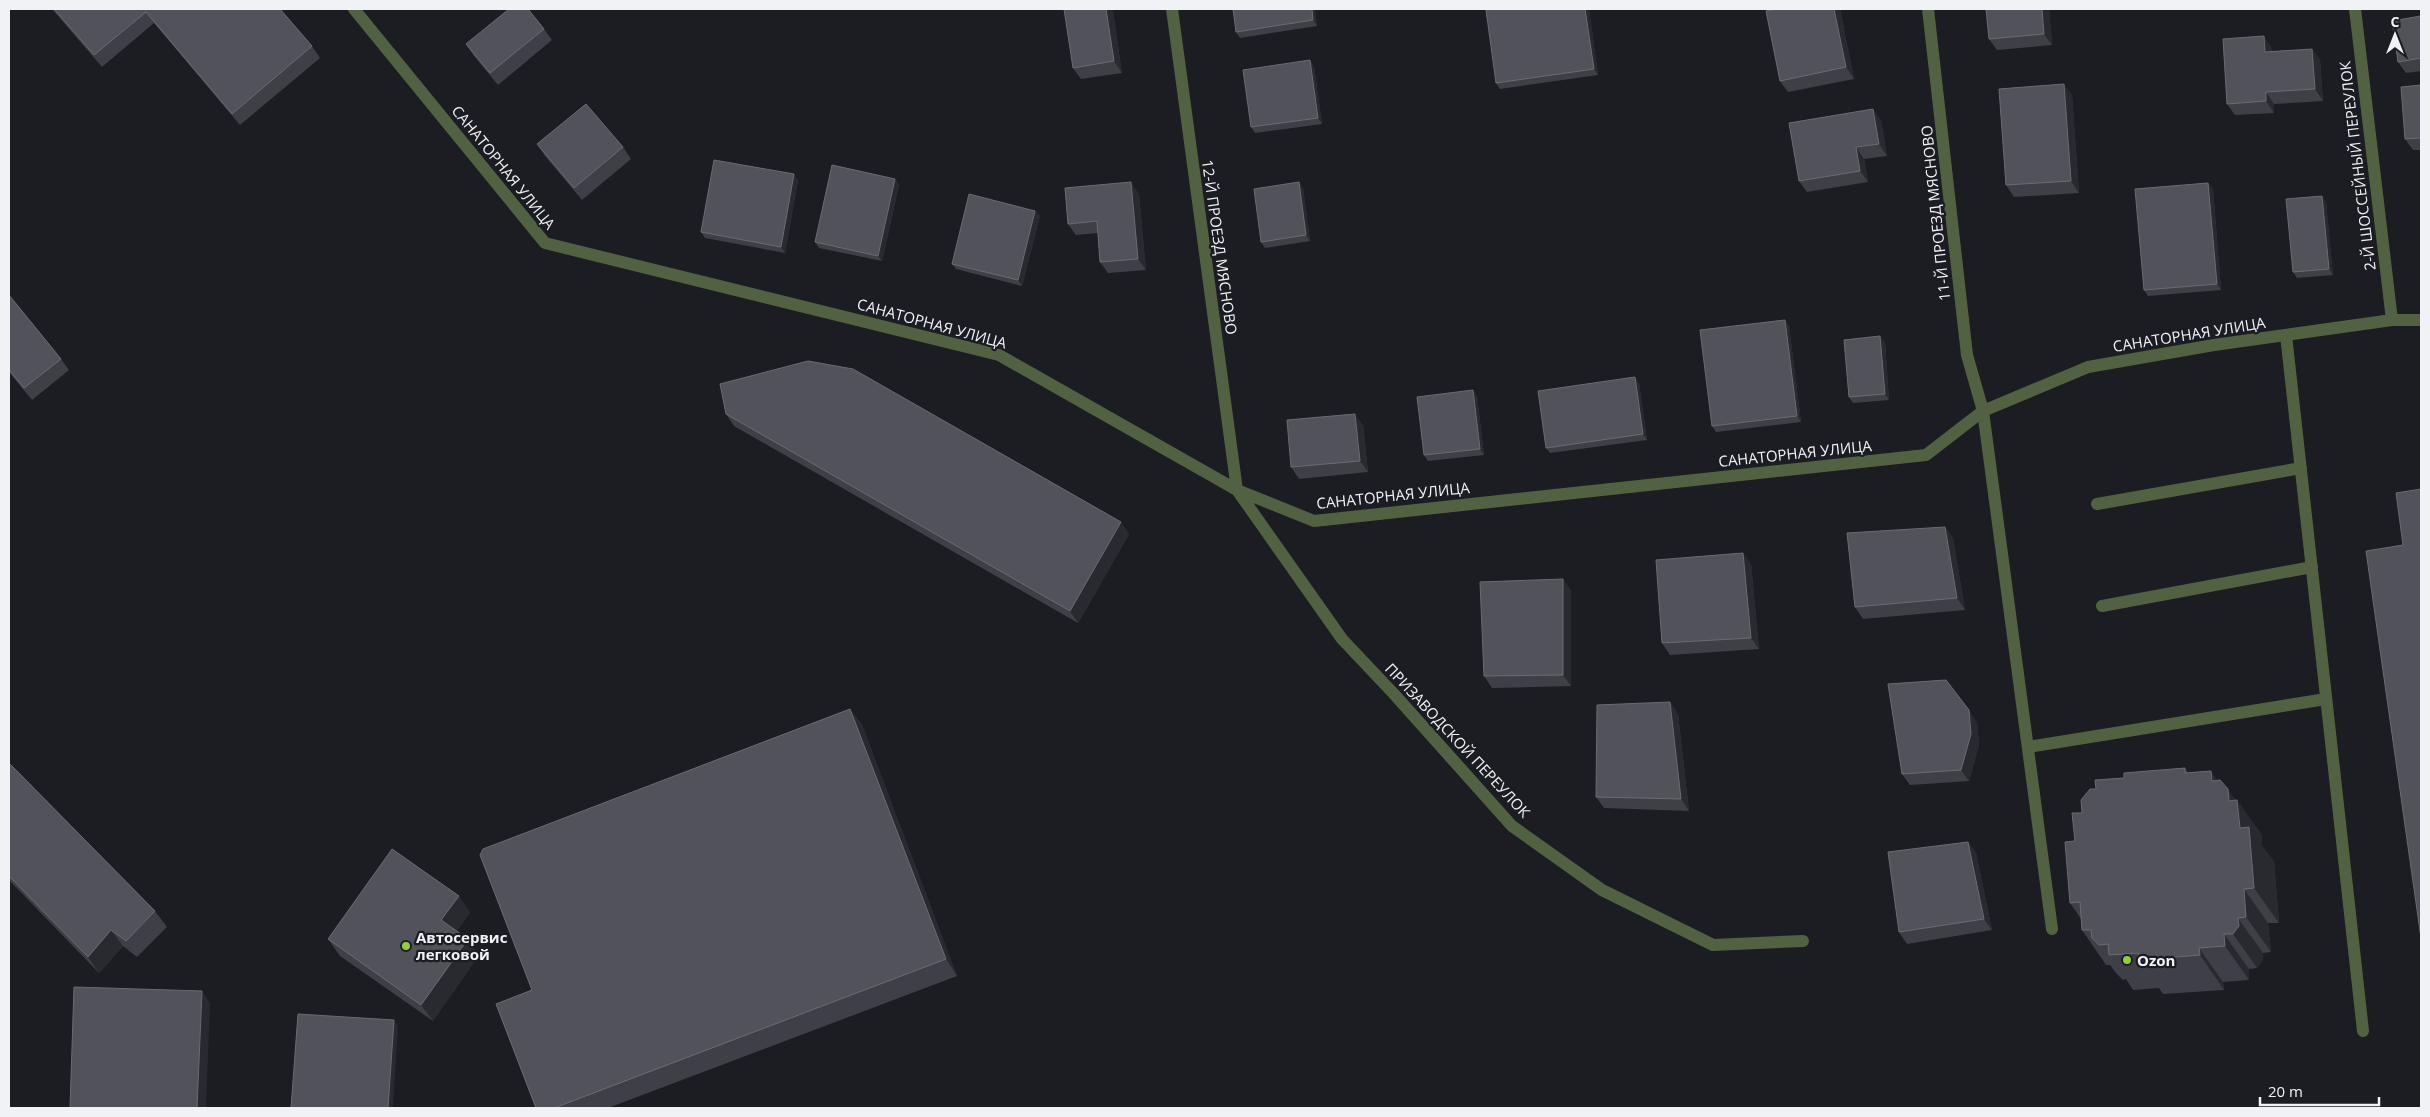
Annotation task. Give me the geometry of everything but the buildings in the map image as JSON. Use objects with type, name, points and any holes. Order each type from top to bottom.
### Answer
[{"type":"street","name":"САНАТОРНАЯ УЛИЦА","points":[[354,9],[545,243],[999,355],[1237,490],[1314,521],[1926,455],[1983,411],[2088,367],[2214,345],[2392,320],[2421,320]]},
{"type":"street","name":"12-Й ПРОЕЗД МЯСНОВО","points":[[1172,9],[1237,490]]},
{"type":"street","name":"11-Й ПРОЕЗД МЯСНОВО","points":[[1928,9],[1967,355],[1983,411],[2052,929]]},
{"type":"street","name":"2-Й ШОССЕЙНЫЙ ПЕРЕУЛОК","points":[[2355,9],[2392,320]]},
{"type":"street","points":[[2286,335],[2363,1031]]},
{"type":"street","points":[[2097,504],[2301,468]]},
{"type":"street","name":"ПРИЗАВОДСКОЙ ПЕРЕУЛОК","points":[[1237,490],[1342,639],[1512,826],[1602,890],[1713,945],[1804,941]]},
{"type":"street","points":[[2102,606],[2312,567]]},
{"type":"street","points":[[2028,747],[2326,699]]},
{"type":"place","name":"Автосервис легковой","points":[[406,946]]},
{"type":"place","name":"Ozon","points":[[2127,960]]}]
